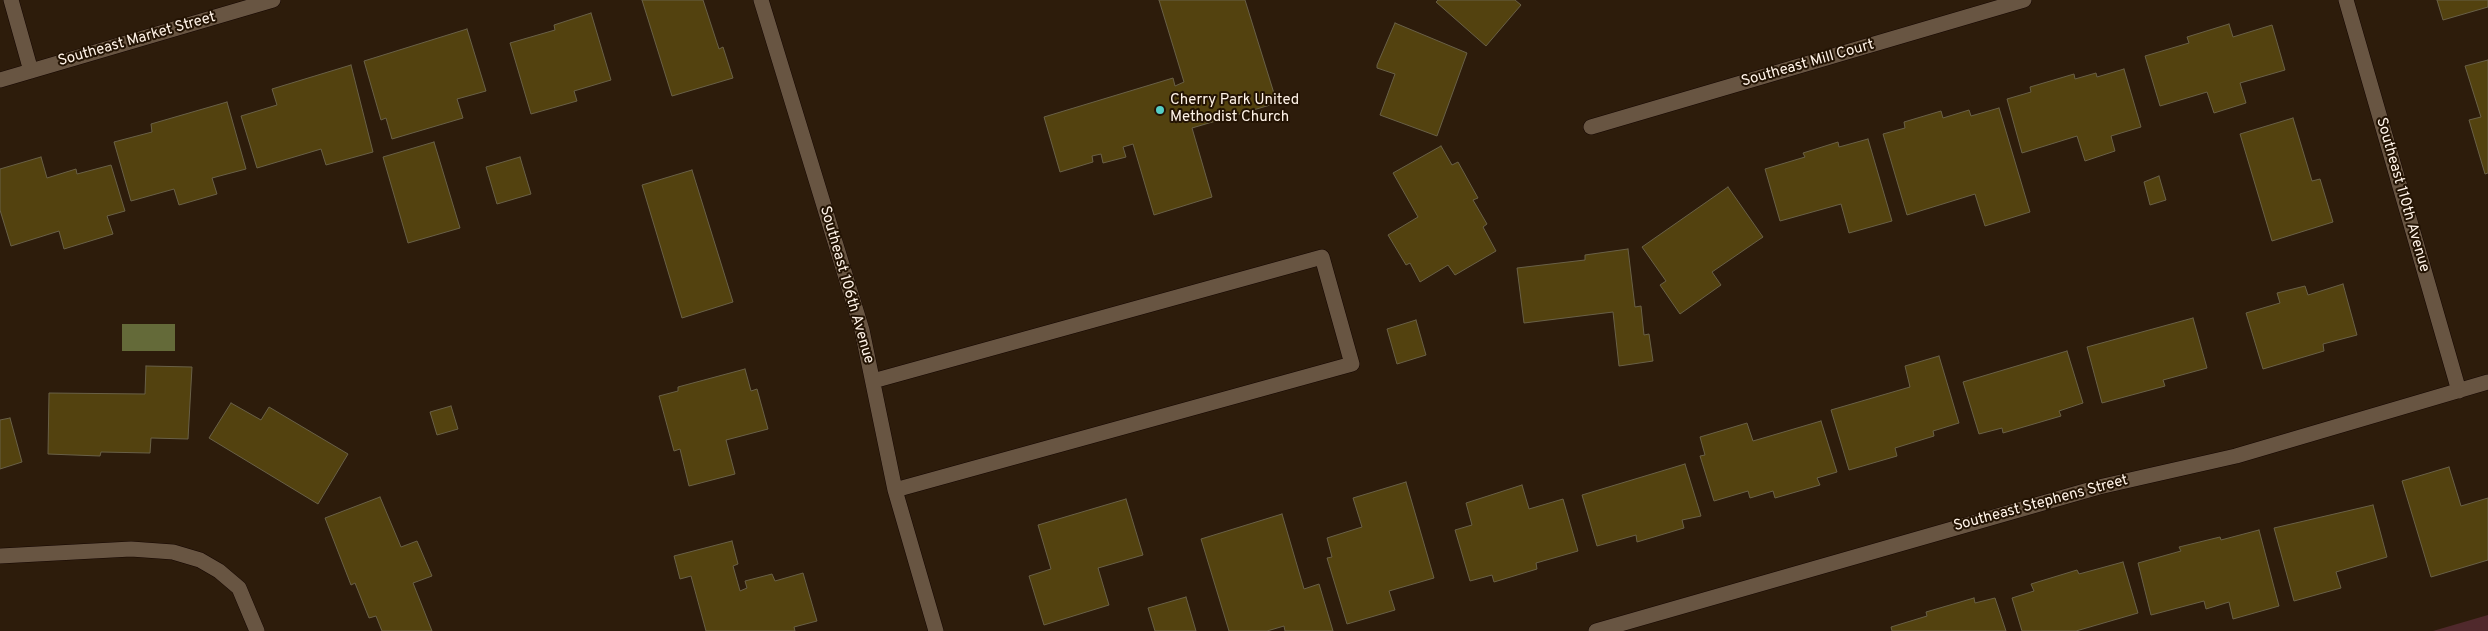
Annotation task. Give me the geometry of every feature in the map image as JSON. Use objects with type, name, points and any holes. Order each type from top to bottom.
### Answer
[{"type":"street","points":[[11,0],[31,71]]},
{"type":"street","name":"Southeast Market Street","points":[[0,80],[273,0]]},
{"type":"street","name":"Southeast 106th Avenue","points":[[760,0],[862,330],[895,490],[936,631]]},
{"type":"street","name":"Southeast Mill Court","points":[[1591,127],[2024,0]]},
{"type":"street","name":"Southeast 110th Avenue","points":[[2346,0],[2458,391]]},
{"type":"street","points":[[872,381],[1322,257],[1352,364],[895,490]]},
{"type":"street","name":"Southeast Stephens Street","points":[[1596,631],[2100,487],[2236,456],[2488,382]]},
{"type":"street","points":[[0,556],[131,549],[173,552],[200,560],[219,570],[239,588],[257,631]]},
{"type":"shaded area","points":[[122,324],[175,324],[175,351],[122,351]]},
{"type":"shaded area","points":[[2488,615],[2488,631],[2433,631]]},
{"type":"building","points":[[642,0],[703,0],[719,49],[723,47],[733,78],[672,96]]},
{"type":"building","name":"Cherry Park United Methodist Church","points":[[1159,0],[1245,0],[1277,103],[1192,128],[1212,197],[1154,215],[1133,144],[1123,147],[1126,157],[1103,163],[1101,154],[1092,156],[1093,162],[1060,172],[1044,117],[1173,78],[1175,86],[1184,82]]},
{"type":"building","points":[[1438,0],[1515,0],[1521,5],[1486,46],[1436,2]]},
{"type":"building","points":[[2437,0],[2488,0],[2488,7],[2443,20]]},
{"type":"building","points":[[591,13],[611,80],[574,91],[577,101],[531,114],[510,43],[555,30],[554,25]]},
{"type":"building","points":[[1395,23],[1467,53],[1437,136],[1380,115],[1395,74],[1377,68],[1377,65]]},
{"type":"building","points":[[2229,24],[2233,37],[2272,25],[2285,70],[2240,83],[2246,103],[2214,113],[2207,92],[2160,106],[2145,56],[2189,43],[2187,37]]},
{"type":"building","points":[[467,29],[486,91],[457,99],[463,118],[392,139],[386,118],[381,120],[364,61]]},
{"type":"building","points":[[2488,60],[2488,173],[2485,174],[2469,120],[2481,117],[2465,66]]},
{"type":"building","points":[[351,65],[373,152],[326,165],[321,149],[257,168],[241,116],[277,105],[272,89]]},
{"type":"building","points":[[2124,69],[2141,127],[2111,136],[2115,151],[2085,161],[2077,136],[2022,153],[2007,99],[2031,92],[2030,87],[2074,74],[2075,79],[2096,73],[2097,77]]},
{"type":"building","points":[[227,102],[246,169],[212,178],[217,194],[179,205],[174,189],[131,201],[114,142],[152,132],[151,124]]},
{"type":"building","points":[[1999,108],[2030,212],[1985,226],[1975,194],[1907,215],[1883,134],[1905,128],[1904,122],[1941,111],[1943,118],[1969,110],[1971,116]]},
{"type":"building","points":[[2293,118],[2312,181],[2320,179],[2333,222],[2272,241],[2240,134]]},
{"type":"building","points":[[1868,139],[1892,221],[1849,233],[1841,204],[1780,221],[1765,169],[1805,157],[1803,153],[1838,142],[1839,147]]},
{"type":"building","points":[[434,142],[460,228],[408,243],[383,157]]},
{"type":"building","points":[[1441,146],[1452,165],[1458,162],[1478,198],[1473,200],[1487,224],[1483,227],[1496,251],[1455,275],[1448,265],[1420,282],[1410,263],[1406,265],[1388,235],[1418,217],[1393,173]]},
{"type":"building","points":[[41,157],[47,178],[76,169],[77,174],[111,165],[125,211],[107,216],[113,234],[64,249],[59,231],[11,246],[0,210],[0,169]]},
{"type":"building","points":[[520,157],[531,194],[497,204],[486,167]]},
{"type":"building","points":[[692,170],[733,302],[682,318],[642,185]]},
{"type":"building","points":[[2159,176],[2166,200],[2150,205],[2144,182]]},
{"type":"building","points":[[1728,187],[1763,237],[1712,272],[1721,285],[1680,314],[1660,285],[1666,281],[1642,247]]},
{"type":"building","points":[[1628,249],[1635,307],[1641,306],[1644,335],[1649,334],[1653,361],[1619,366],[1613,312],[1524,323],[1517,268],[1585,260],[1585,255]]},
{"type":"building","points":[[2343,284],[2357,335],[2323,344],[2324,351],[2263,369],[2246,313],[2280,303],[2277,293],[2305,286],[2308,295]]},
{"type":"building","points":[[2193,318],[2207,368],[2163,380],[2165,386],[2102,403],[2087,347]]},
{"type":"building","points":[[1416,320],[1426,355],[1397,364],[1387,329]]},
{"type":"building","points":[[2067,351],[2083,403],[2059,411],[2061,416],[2003,433],[2002,428],[1979,434],[1963,382]]},
{"type":"building","points":[[1939,356],[1959,423],[1933,431],[1934,436],[1895,448],[1897,456],[1849,470],[1831,410],[1910,387],[1905,366]]},
{"type":"building","points":[[146,366],[192,367],[188,439],[151,438],[150,453],[101,452],[100,456],[48,454],[49,393],[145,394]]},
{"type":"building","points":[[745,369],[751,391],[757,389],[768,429],[726,440],[735,474],[689,486],[680,449],[674,451],[659,396],[678,391],[678,387]]},
{"type":"building","points":[[231,403],[261,420],[269,407],[348,454],[318,504],[209,438]]},
{"type":"building","points":[[451,406],[458,429],[437,435],[430,412]]},
{"type":"building","points":[[10,418],[22,462],[0,469],[0,420]]},
{"type":"building","points":[[1821,421],[1837,472],[1817,478],[1820,485],[1775,498],[1773,491],[1750,498],[1748,491],[1714,501],[1700,456],[1705,455],[1700,437],[1747,423],[1753,441]]},
{"type":"building","points":[[1685,464],[1701,516],[1682,520],[1684,528],[1637,542],[1636,535],[1597,546],[1582,495]]},
{"type":"building","points":[[2449,467],[2461,506],[2488,498],[2488,560],[2431,577],[2402,481]]},
{"type":"building","points":[[1406,482],[1434,578],[1389,591],[1395,610],[1347,624],[1327,558],[1332,557],[1327,538],[1362,527],[1353,498]]},
{"type":"building","points":[[1522,485],[1529,509],[1563,499],[1578,551],[1536,563],[1537,569],[1494,582],[1492,575],[1470,581],[1455,530],[1472,525],[1466,503]]},
{"type":"building","points":[[380,497],[401,547],[417,541],[432,576],[413,583],[432,631],[382,631],[376,616],[369,618],[355,583],[351,585],[325,518]]},
{"type":"building","points":[[1126,499],[1143,555],[1098,568],[1109,605],[1044,625],[1029,576],[1051,569],[1038,525]]},
{"type":"building","points":[[2373,505],[2387,557],[2336,572],[2341,588],[2294,601],[2274,528]]},
{"type":"building","points":[[1282,514],[1304,589],[1319,584],[1333,631],[1285,631],[1284,626],[1267,631],[1229,631],[1201,539]]},
{"type":"building","points":[[2259,530],[2279,606],[2233,619],[2229,602],[2206,609],[2204,601],[2151,615],[2138,563],[2181,551],[2179,547],[2220,537],[2221,540]]},
{"type":"building","points":[[732,541],[738,564],[733,566],[740,591],[747,588],[745,581],[772,574],[775,581],[803,573],[817,621],[794,627],[795,631],[706,631],[691,576],[680,579],[674,556]]},
{"type":"building","points":[[2123,562],[2138,613],[2076,631],[2022,631],[2012,598],[2034,591],[2031,584],[2077,570],[2079,574]]},
{"type":"building","points":[[1186,597],[1196,631],[1155,631],[1148,608]]},
{"type":"building","points":[[1974,598],[1975,603],[1995,598],[2006,631],[1892,631],[1891,627],[1927,616],[1926,612]]},
{"type":"place","name":"Cherry Park United Methodist Church","points":[[1160,110]]}]
